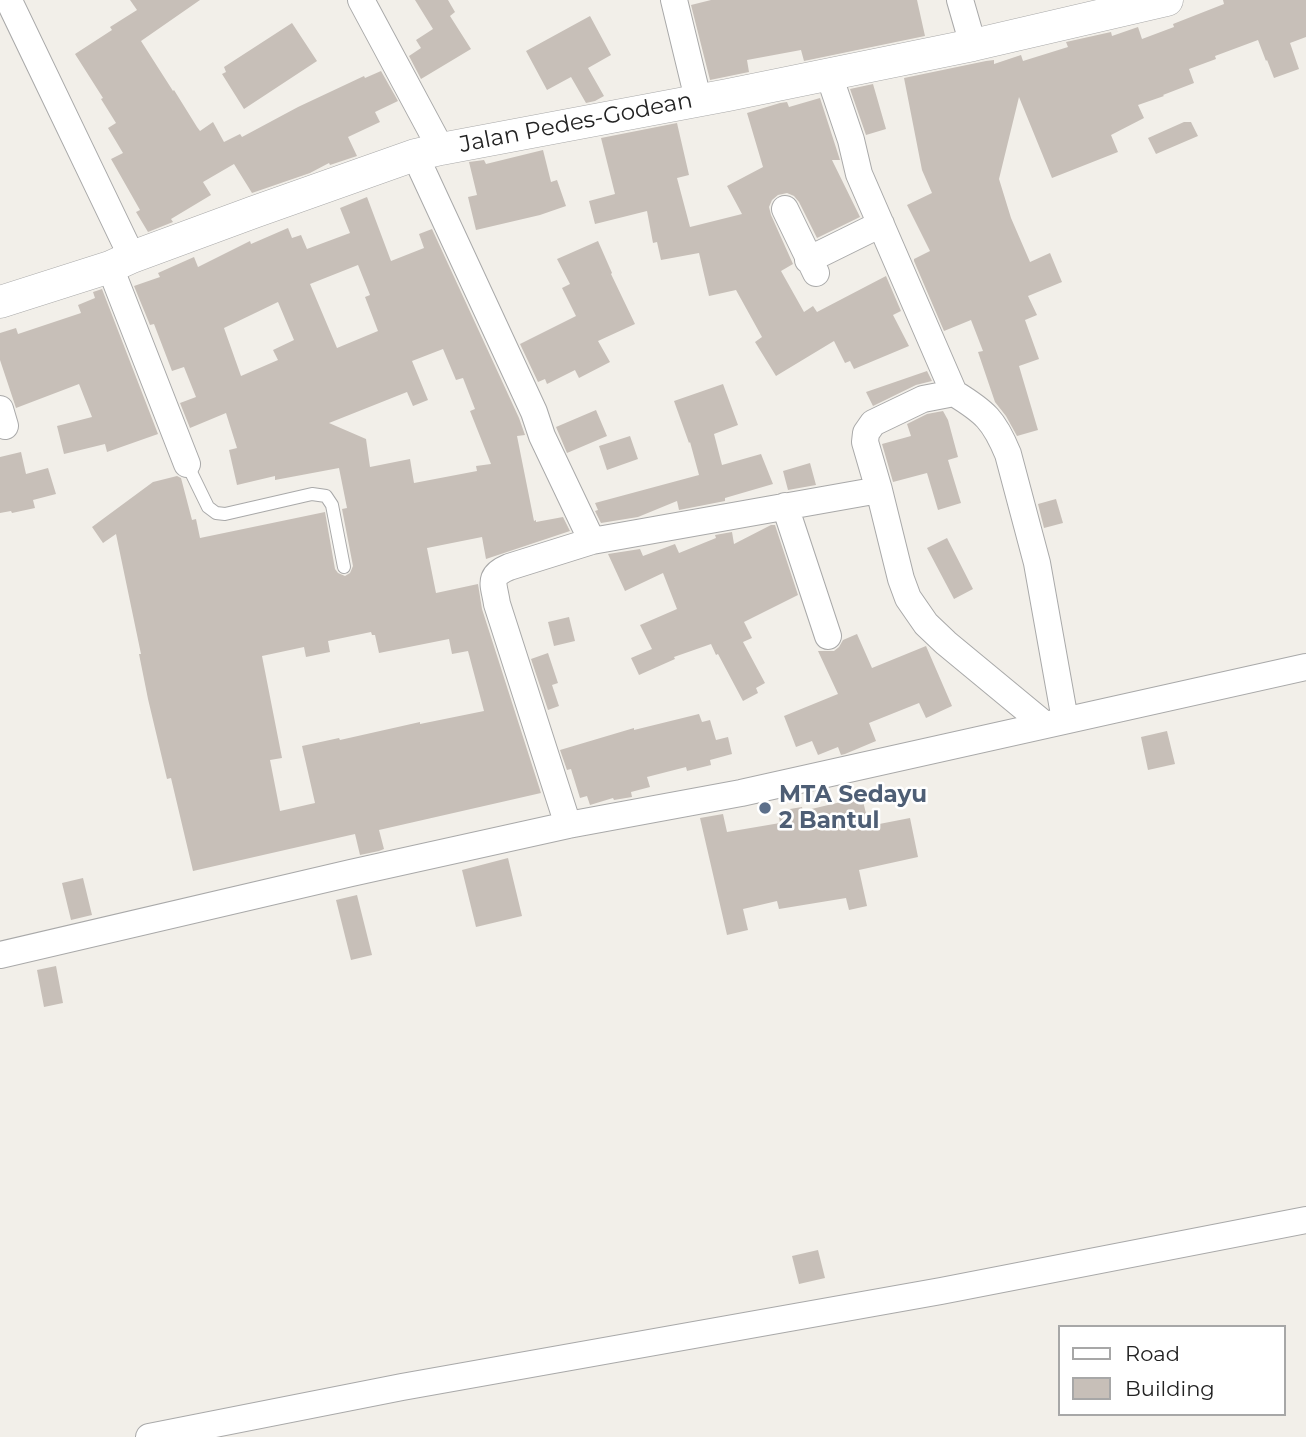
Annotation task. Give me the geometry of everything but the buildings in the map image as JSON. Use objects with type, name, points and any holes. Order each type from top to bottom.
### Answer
[{"type":"street","points":[[361,0],[428,152],[538,424],[592,541]]},
{"type":"street","points":[[674,0],[698,99]]},
{"type":"street","points":[[960,0],[973,45]]},
{"type":"street","name":"Jalan Pedes-Godean","points":[[0,302],[121,262],[428,152],[973,45],[1091,9],[1167,0]]},
{"type":"street","points":[[10,4],[121,262],[182,454]]},
{"type":"street","points":[[829,75],[859,174],[954,393],[989,418],[1003,440],[1008,454],[1037,563],[1048,723]]},
{"type":"street","points":[[785,209],[812,267],[881,223]]},
{"type":"street","points":[[954,393],[923,399],[873,423],[866,433],[865,442],[901,579],[908,598],[926,624],[946,643],[1048,723]]},
{"type":"street","points":[[568,825],[497,604],[493,579],[498,571],[592,541],[879,490]]},
{"type":"street","points":[[785,506],[828,636]]},
{"type":"street","points":[[0,955],[568,825],[741,793],[1306,667]]},
{"type":"street","points":[[149,1437],[402,1387],[941,1292],[1306,1220]]},
{"type":"lane","points":[[182,454],[208,507],[216,513],[225,514],[312,494],[326,496],[332,505],[344,567]]},
{"type":"place","name":"MTA Sedayu 2 Bantul","points":[[765,808]]}]
